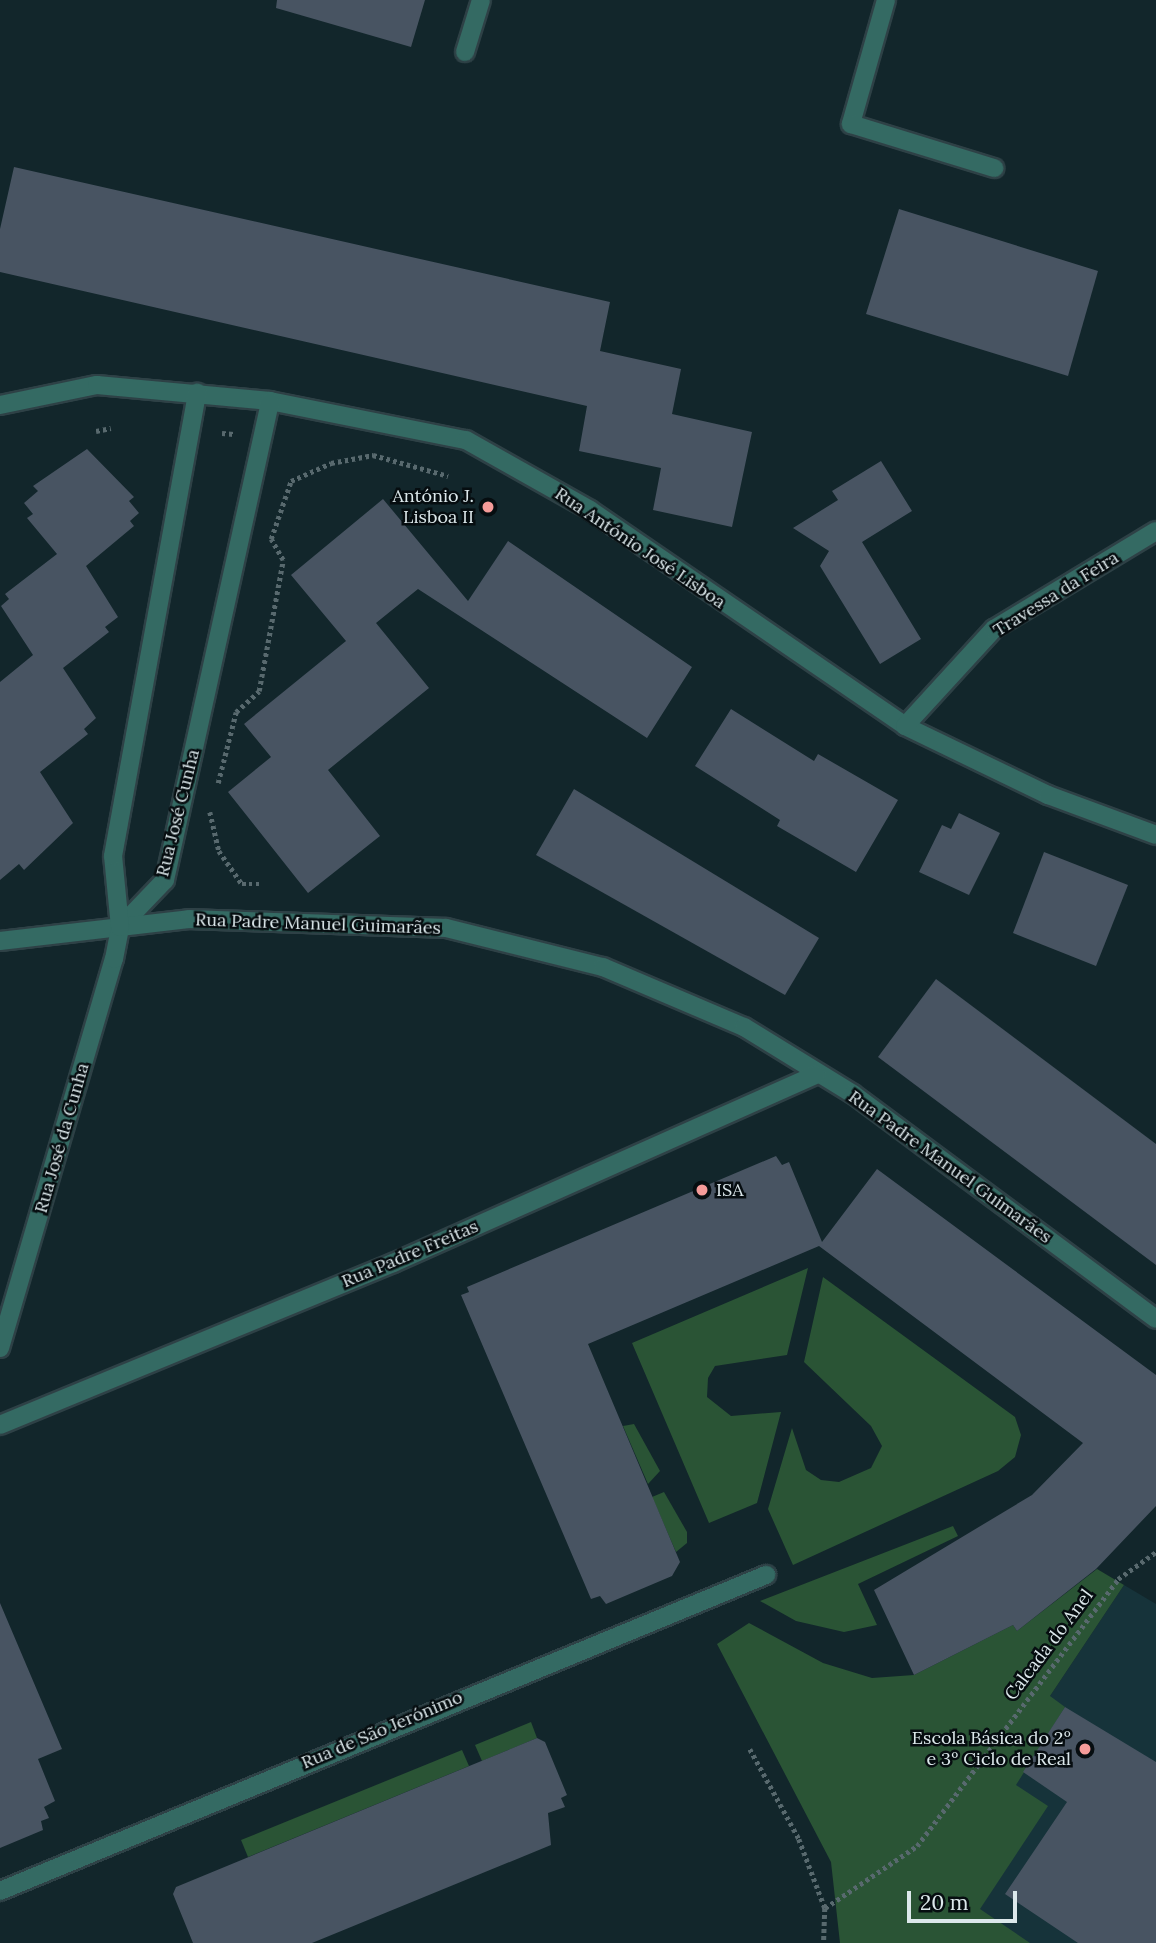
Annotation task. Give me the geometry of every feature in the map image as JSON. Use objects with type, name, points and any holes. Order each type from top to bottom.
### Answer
[{"type":"street","points":[[465,52],[481,0]]},
{"type":"street","points":[[886,0],[851,124],[994,168]]},
{"type":"street","name":"Rua António José Lisboa","points":[[0,405],[97,385],[270,401],[466,440],[590,510],[905,726],[1048,795],[1156,835]]},
{"type":"street","points":[[120,927],[113,856],[197,393]]},
{"type":"street","name":"Rua José Cunha","points":[[120,927],[164,880],[270,401]]},
{"type":"street","name":"Travessa da Feira","points":[[905,726],[994,629],[1156,531]]},
{"type":"street","name":"Rua Padre Manuel Guimarães","points":[[0,941],[189,919],[446,928],[603,967],[744,1027],[816,1075],[853,1094],[1156,1319]]},
{"type":"street","name":"Rua José da Cunha","points":[[0,1348],[120,927]]},
{"type":"street","name":"Rua Padre Freitas","points":[[0,1425],[393,1263],[816,1075]]},
{"type":"street","name":"Rua de São Jerónimo","points":[[0,1891],[766,1575]]},
{"type":"path","points":[[96,431],[111,428]]},
{"type":"path","points":[[216,788],[236,712],[259,691],[283,560],[271,538],[291,481],[331,463],[373,455],[448,476]]},
{"type":"path","points":[[213,801],[219,851],[242,884],[262,884]]},
{"type":"path","name":"Calcada do Anel","points":[[825,1908],[918,1846],[1118,1579],[1156,1552]]},
{"type":"path","points":[[750,1749],[799,1839],[825,1908],[824,1943]]},
{"type":"shaded area","name":"Escola Básica do 2º e 3º Ciclo de Real","points":[[1124,1585],[1156,1604],[1156,1943],[847,1943],[980,1801]]},
{"type":"green space","points":[[808,1268],[787,1355],[715,1366],[708,1378],[707,1397],[731,1416],[781,1412],[757,1503],[709,1523],[632,1343]]},
{"type":"green space","points":[[823,1277],[1015,1417],[1021,1435],[1015,1457],[998,1471],[793,1565],[768,1509],[792,1428],[806,1470],[821,1480],[839,1482],[871,1468],[882,1446],[871,1426],[804,1362]]},
{"type":"green space","points":[[634,1424],[660,1471],[648,1484],[623,1426]]},
{"type":"green space","points":[[664,1492],[687,1532],[687,1543],[676,1552],[652,1497]]},
{"type":"green space","points":[[953,1526],[958,1536],[858,1584],[877,1625],[844,1632],[796,1621],[760,1601]]},
{"type":"green space","points":[[1097,1569],[1124,1585],[1050,1696],[1065,1707],[1016,1785],[1048,1806],[980,1909],[1030,1943],[840,1943],[831,1862],[717,1644],[749,1623],[823,1663],[872,1678],[914,1675],[1013,1625],[1017,1631]]},
{"type":"green space","points":[[531,1722],[537,1738],[482,1761],[475,1745]]},
{"type":"green space","points":[[462,1750],[469,1766],[248,1857],[241,1840]]},
{"type":"building","points":[[277,0],[425,0],[411,47],[276,8]]},
{"type":"building","points":[[14,167],[610,302],[600,351],[681,369],[672,414],[752,432],[732,527],[653,510],[661,468],[579,451],[587,406],[0,272],[0,229]]},
{"type":"building","points":[[899,209],[1098,271],[1068,376],[866,314]]},
{"type":"building","points":[[87,449],[134,497],[129,501],[139,513],[130,521],[134,526],[86,566],[118,617],[105,627],[109,632],[63,668],[96,718],[84,729],[88,734],[40,772],[73,823],[24,870],[19,864],[0,880],[0,682],[33,655],[1,606],[9,599],[5,594],[57,554],[27,518],[33,514],[24,503],[38,491],[33,486]]},
{"type":"building","points":[[881,461],[912,511],[862,542],[921,639],[880,664],[820,566],[829,551],[793,528],[838,500],[832,491]]},
{"type":"building","points":[[383,499],[468,601],[508,541],[692,667],[647,738],[418,589],[376,623],[429,688],[328,770],[380,836],[308,893],[228,792],[271,757],[244,724],[346,641],[291,575]]},
{"type":"building","points":[[731,709],[814,761],[818,754],[898,800],[856,872],[777,826],[780,820],[695,766]]},
{"type":"building","points":[[574,789],[819,938],[785,995],[536,855]]},
{"type":"building","points":[[959,813],[1000,833],[969,895],[919,872],[942,825],[951,829]]},
{"type":"building","points":[[1044,852],[1128,885],[1096,966],[1013,933]]},
{"type":"building","points":[[936,979],[1156,1144],[1156,1265],[878,1057]]},
{"type":"building","points":[[776,1156],[782,1165],[789,1162],[822,1242],[877,1169],[1156,1375],[1156,1506],[1096,1569],[1017,1631],[1013,1625],[914,1675],[874,1590],[1032,1495],[1083,1443],[819,1246],[588,1344],[680,1562],[672,1576],[606,1604],[600,1596],[591,1599],[461,1295],[469,1292],[467,1287]]},
{"type":"building","points":[[0,1603],[62,1749],[38,1759],[55,1801],[44,1807],[49,1818],[41,1821],[43,1830],[0,1848]]},
{"type":"building","points":[[1065,1707],[1156,1762],[1156,1943],[1078,1943],[1005,1894],[1067,1802],[1023,1772]]},
{"type":"building","points":[[537,1738],[545,1742],[567,1795],[561,1798],[565,1807],[548,1813],[551,1845],[312,1943],[193,1943],[173,1894],[176,1887]]},
{"type":"place","name":"António J. Lisboa II","points":[[488,507]]},
{"type":"place","name":"ISA","points":[[702,1190]]},
{"type":"place","name":"Escola Básica do 2º e 3º Ciclo de Real","points":[[1085,1749]]}]
